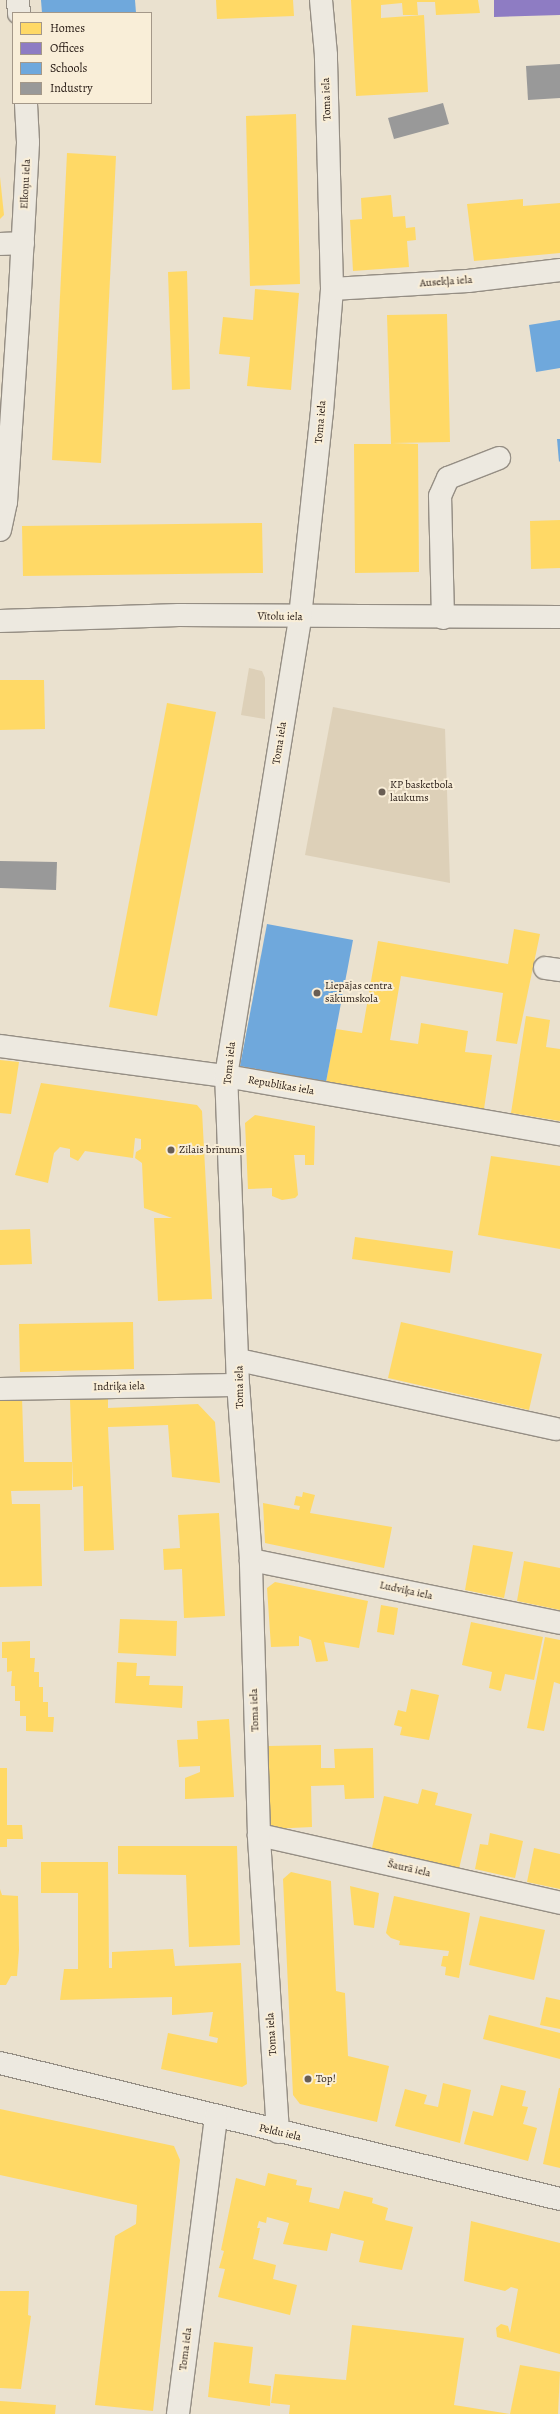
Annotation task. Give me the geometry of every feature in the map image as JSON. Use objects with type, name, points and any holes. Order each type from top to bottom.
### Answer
[{"type":"street","points":[[18,0],[19,12]]},
{"type":"street","name":"Toma iela","points":[[278,2132],[259,1836],[251,1560],[238,1386],[239,1360],[226,1076],[300,617],[332,289],[326,55],[321,0]]},
{"type":"street","name":"Elkoņu iela","points":[[0,530],[23,243],[28,142],[26,104]]},
{"type":"street","points":[[0,244],[23,243]]},
{"type":"street","name":"Ausekļa iela","points":[[332,289],[468,281],[560,270]]},
{"type":"street","points":[[443,618],[440,496],[448,478],[499,458]]},
{"type":"street","name":"Vītolu iela","points":[[0,621],[179,615],[443,618],[560,617]]},
{"type":"street","name":"Republikas iela","points":[[0,1046],[226,1076],[560,1134]]},
{"type":"street","points":[[239,1360],[556,1429]]},
{"type":"street","name":"Indriķa iela","points":[[0,1389],[238,1386]]},
{"type":"street","name":"Ludviķa iela","points":[[251,1560],[560,1623]]},
{"type":"street","name":"Šaurā iela","points":[[259,1836],[560,1903]]},
{"type":"street","name":"Peldu iela","points":[[0,2063],[216,2118],[560,2199]]},
{"type":"street","name":"Toma iela","points":[[178,2414],[216,2118]]},
{"type":"shaded area","points":[[249,668],[262,671],[265,678],[265,719],[241,715]]},
{"type":"shaded area","name":"KP basketbola laukums","points":[[333,707],[445,729],[450,883],[305,855]]},
{"type":"building: Homes","points":[[216,0],[293,0],[294,16],[217,19]]},
{"type":"building: Homes","points":[[351,0],[478,0],[480,13],[436,15],[435,2],[417,2],[418,15],[403,15],[402,3],[381,5],[381,18],[424,15],[428,92],[356,96]]},
{"type":"building: Homes","points":[[296,114],[300,284],[250,286],[246,116]]},
{"type":"building: Homes","points":[[67,153],[116,156],[101,463],[52,460]]},
{"type":"building: Homes","points":[[0,177],[4,215],[0,219]]},
{"type":"building: Homes","points":[[391,195],[393,217],[405,216],[406,228],[415,227],[416,240],[407,241],[409,267],[353,271],[350,220],[362,219],[361,198]]},
{"type":"building: Homes","points":[[523,199],[523,206],[560,203],[560,253],[474,261],[467,204]]},
{"type":"building: Homes","points":[[187,271],[190,389],[172,390],[168,272]]},
{"type":"building: Homes","points":[[255,289],[299,293],[291,390],[247,386],[250,357],[219,354],[223,317],[253,320]]},
{"type":"building: Homes","points":[[447,314],[450,442],[392,443],[418,444],[419,572],[355,573],[354,444],[391,444],[387,315]]},
{"type":"building: Homes","points":[[560,520],[560,568],[531,569],[530,521]]},
{"type":"building: Homes","points":[[262,523],[263,573],[23,576],[22,526]]},
{"type":"building: Homes","points":[[0,680],[44,680],[45,729],[0,730]]},
{"type":"building: Homes","points":[[167,703],[216,712],[157,1016],[109,1007]]},
{"type":"building: Homes","points":[[514,929],[540,934],[517,1044],[496,1041],[503,993],[401,976],[390,1040],[418,1044],[421,1023],[468,1031],[465,1052],[492,1055],[484,1109],[326,1082],[336,1029],[362,1033],[378,941],[508,964]]},
{"type":"building: Homes","points":[[526,1016],[550,1020],[546,1047],[560,1049],[560,1121],[511,1113]]},
{"type":"building: Homes","points":[[0,1060],[19,1062],[11,1114],[0,1113]]},
{"type":"building: Homes","name":"Zilais brīnums","points":[[41,1083],[197,1105],[202,1111],[212,1299],[158,1301],[154,1218],[172,1218],[144,1208],[142,1163],[135,1158],[136,1152],[141,1149],[141,1139],[135,1138],[133,1158],[85,1151],[78,1161],[70,1157],[70,1149],[60,1147],[54,1153],[48,1183],[15,1175]]},
{"type":"building: Homes","points":[[255,1115],[315,1126],[314,1165],[305,1165],[305,1155],[294,1155],[298,1195],[295,1198],[282,1200],[272,1196],[272,1188],[248,1189],[245,1123]]},
{"type":"building: Homes","points":[[491,1156],[560,1166],[560,1249],[478,1235]]},
{"type":"building: Homes","points":[[30,1229],[32,1264],[0,1265],[0,1230]]},
{"type":"building: Homes","points":[[355,1237],[453,1251],[450,1273],[352,1259]]},
{"type":"building: Homes","points":[[133,1322],[134,1369],[20,1372],[19,1324]]},
{"type":"building: Homes","points":[[401,1322],[542,1354],[529,1410],[388,1378]]},
{"type":"building: Homes","points":[[22,1397],[24,1462],[72,1462],[72,1490],[11,1491],[12,1504],[40,1504],[42,1586],[0,1587],[0,1398]]},
{"type":"building: Homes","points":[[108,1399],[108,1408],[198,1404],[215,1422],[220,1483],[172,1477],[168,1425],[108,1427],[114,1550],[84,1551],[83,1486],[73,1487],[70,1400]]},
{"type":"building: Homes","points":[[303,1492],[315,1495],[310,1513],[392,1527],[384,1568],[265,1543],[263,1503],[299,1510],[300,1506],[294,1505],[296,1496],[302,1497]]},
{"type":"building: Homes","points":[[219,1513],[225,1616],[184,1618],[182,1569],[164,1570],[163,1549],[180,1548],[178,1515]]},
{"type":"building: Homes","points":[[473,1545],[513,1552],[504,1598],[465,1590]]},
{"type":"building: Homes","points":[[524,1561],[560,1568],[560,1610],[517,1601]]},
{"type":"building: Homes","points":[[275,1582],[368,1601],[359,1648],[324,1642],[328,1661],[316,1662],[311,1640],[299,1636],[299,1646],[271,1647],[267,1588]]},
{"type":"building: Homes","points":[[381,1605],[398,1608],[394,1635],[377,1632]]},
{"type":"building: Homes","points":[[120,1619],[177,1621],[176,1656],[118,1653]]},
{"type":"building: Homes","points":[[471,1622],[543,1637],[534,1680],[505,1674],[501,1691],[489,1688],[492,1672],[462,1665]]},
{"type":"building: Homes","points":[[545,1637],[560,1640],[560,1684],[554,1682],[544,1731],[527,1728]]},
{"type":"building: Homes","points":[[30,1641],[30,1658],[35,1658],[34,1672],[39,1672],[39,1687],[43,1687],[43,1702],[48,1702],[48,1717],[54,1717],[53,1732],[26,1731],[26,1716],[20,1716],[20,1701],[15,1701],[15,1686],[11,1686],[12,1671],[7,1672],[7,1658],[2,1658],[2,1642]]},
{"type":"building: Homes","points":[[117,1662],[137,1663],[136,1676],[150,1676],[149,1685],[183,1686],[182,1708],[115,1703]]},
{"type":"building: Homes","points":[[411,1689],[439,1695],[429,1740],[400,1735],[402,1727],[394,1725],[398,1710],[406,1712]]},
{"type":"building: Homes","points":[[229,1719],[234,1797],[185,1799],[185,1778],[200,1772],[200,1766],[179,1767],[177,1740],[198,1739],[197,1721]]},
{"type":"building: Homes","points":[[321,1745],[321,1768],[335,1768],[334,1749],[373,1748],[374,1798],[345,1799],[344,1785],[311,1786],[312,1827],[270,1829],[268,1746]]},
{"type":"building: Homes","points":[[0,1768],[7,1768],[7,1825],[22,1825],[23,1839],[7,1839],[7,1847],[0,1847]]},
{"type":"building: Homes","points":[[422,1789],[438,1793],[435,1805],[472,1814],[458,1873],[371,1852],[384,1796],[418,1804]]},
{"type":"building: Homes","points":[[490,1833],[523,1841],[515,1878],[475,1869],[480,1844],[488,1845]]},
{"type":"building: Homes","points":[[118,1846],[237,1846],[240,1945],[189,1947],[186,1875],[118,1874]]},
{"type":"building: Homes","points":[[534,1848],[560,1854],[560,1889],[527,1882]]},
{"type":"building: Homes","points":[[41,1862],[108,1862],[109,1968],[112,1968],[112,1952],[173,1949],[175,1966],[241,1963],[247,2084],[242,2087],[161,2069],[168,2033],[217,2043],[218,2038],[209,2036],[213,2012],[172,2015],[172,1997],[60,2000],[64,1969],[78,1969],[78,1893],[41,1893]]},
{"type":"building: Homes","points":[[291,1872],[331,1881],[336,1991],[345,1993],[348,2056],[389,2066],[377,2122],[300,2104],[293,2095],[283,1879]]},
{"type":"building: Homes","points":[[350,1886],[379,1893],[374,1928],[354,1925]]},
{"type":"building: Homes","points":[[0,1889],[2,1895],[18,1896],[19,1950],[17,1976],[11,1976],[6,1985],[0,1985]]},
{"type":"building: Homes","points":[[394,1896],[470,1913],[459,1978],[445,1975],[446,1967],[441,1966],[443,1956],[448,1956],[449,1951],[399,1945],[400,1941],[391,1938],[386,1933]]},
{"type":"building: Homes","points":[[480,1916],[545,1930],[534,1980],[469,1965]]},
{"type":"building: Homes","points":[[546,1997],[560,2000],[560,2029],[540,2025]]},
{"type":"building: Homes","points":[[489,2015],[560,2033],[560,2059],[483,2039]]},
{"type":"building: Homes","points":[[443,2083],[471,2090],[460,2143],[395,2126],[405,2089],[427,2095],[424,2104],[438,2107]]},
{"type":"building: Homes","points":[[501,2085],[526,2091],[522,2106],[528,2107],[523,2124],[537,2128],[528,2161],[464,2144],[473,2111],[493,2116]]},
{"type":"building: Homes","points":[[560,2088],[560,2168],[543,2164]]},
{"type":"building: Homes","points":[[0,2109],[174,2146],[180,2160],[153,2411],[95,2405],[115,2236],[136,2224],[137,2205],[0,2175]]},
{"type":"building: Homes","points":[[268,2173],[297,2180],[296,2185],[312,2188],[309,2202],[339,2209],[344,2191],[373,2198],[372,2203],[388,2208],[385,2220],[413,2227],[402,2270],[359,2262],[364,2241],[331,2233],[327,2251],[283,2244],[289,2223],[267,2217],[266,2223],[259,2221],[257,2228],[260,2228],[253,2259],[276,2265],[273,2279],[297,2285],[290,2315],[218,2297],[225,2269],[219,2268],[224,2251],[221,2250],[236,2178],[265,2186]]},
{"type":"building: Homes","points":[[471,2221],[560,2243],[560,2354],[497,2337],[496,2328],[501,2324],[508,2326],[510,2333],[518,2289],[511,2287],[505,2291],[464,2281]]},
{"type":"building: Homes","points":[[0,2291],[29,2291],[28,2315],[31,2316],[21,2389],[0,2388]]},
{"type":"building: Homes","points":[[352,2325],[464,2338],[454,2405],[510,2414],[289,2414],[290,2405],[271,2403],[275,2374],[346,2380]]},
{"type":"building: Homes","points":[[214,2342],[253,2347],[249,2383],[271,2386],[270,2406],[208,2397]]},
{"type":"building: Homes","points":[[520,2365],[560,2372],[558,2414],[510,2414]]},
{"type":"building: Homes","points":[[0,2401],[56,2405],[55,2414],[0,2414]]},
{"type":"building: Offices","points":[[494,0],[560,0],[560,15],[494,17]]},
{"type":"building: Schools","points":[[41,0],[135,0],[136,12],[42,12]]},
{"type":"building: Schools","points":[[560,320],[560,368],[536,372],[529,325]]},
{"type":"building: Schools","points":[[557,439],[560,439],[559,462]]},
{"type":"building: Schools","points":[[267,924],[353,940],[326,1082],[240,1066]]},
{"type":"building: Industry","points":[[560,64],[560,98],[528,100],[526,66]]},
{"type":"building: Industry","points":[[443,103],[449,124],[394,139],[388,118]]},
{"type":"building: Industry","points":[[0,861],[57,862],[56,890],[0,888]]},
{"type":"place","name":"KP basketbola laukums","points":[[382,792]]},
{"type":"place","name":"Liepājas centra sākumskola","points":[[317,993]]},
{"type":"place","name":"Zilais brīnums","points":[[171,1150]]},
{"type":"place","name":"Top!","points":[[308,2079]]}]
